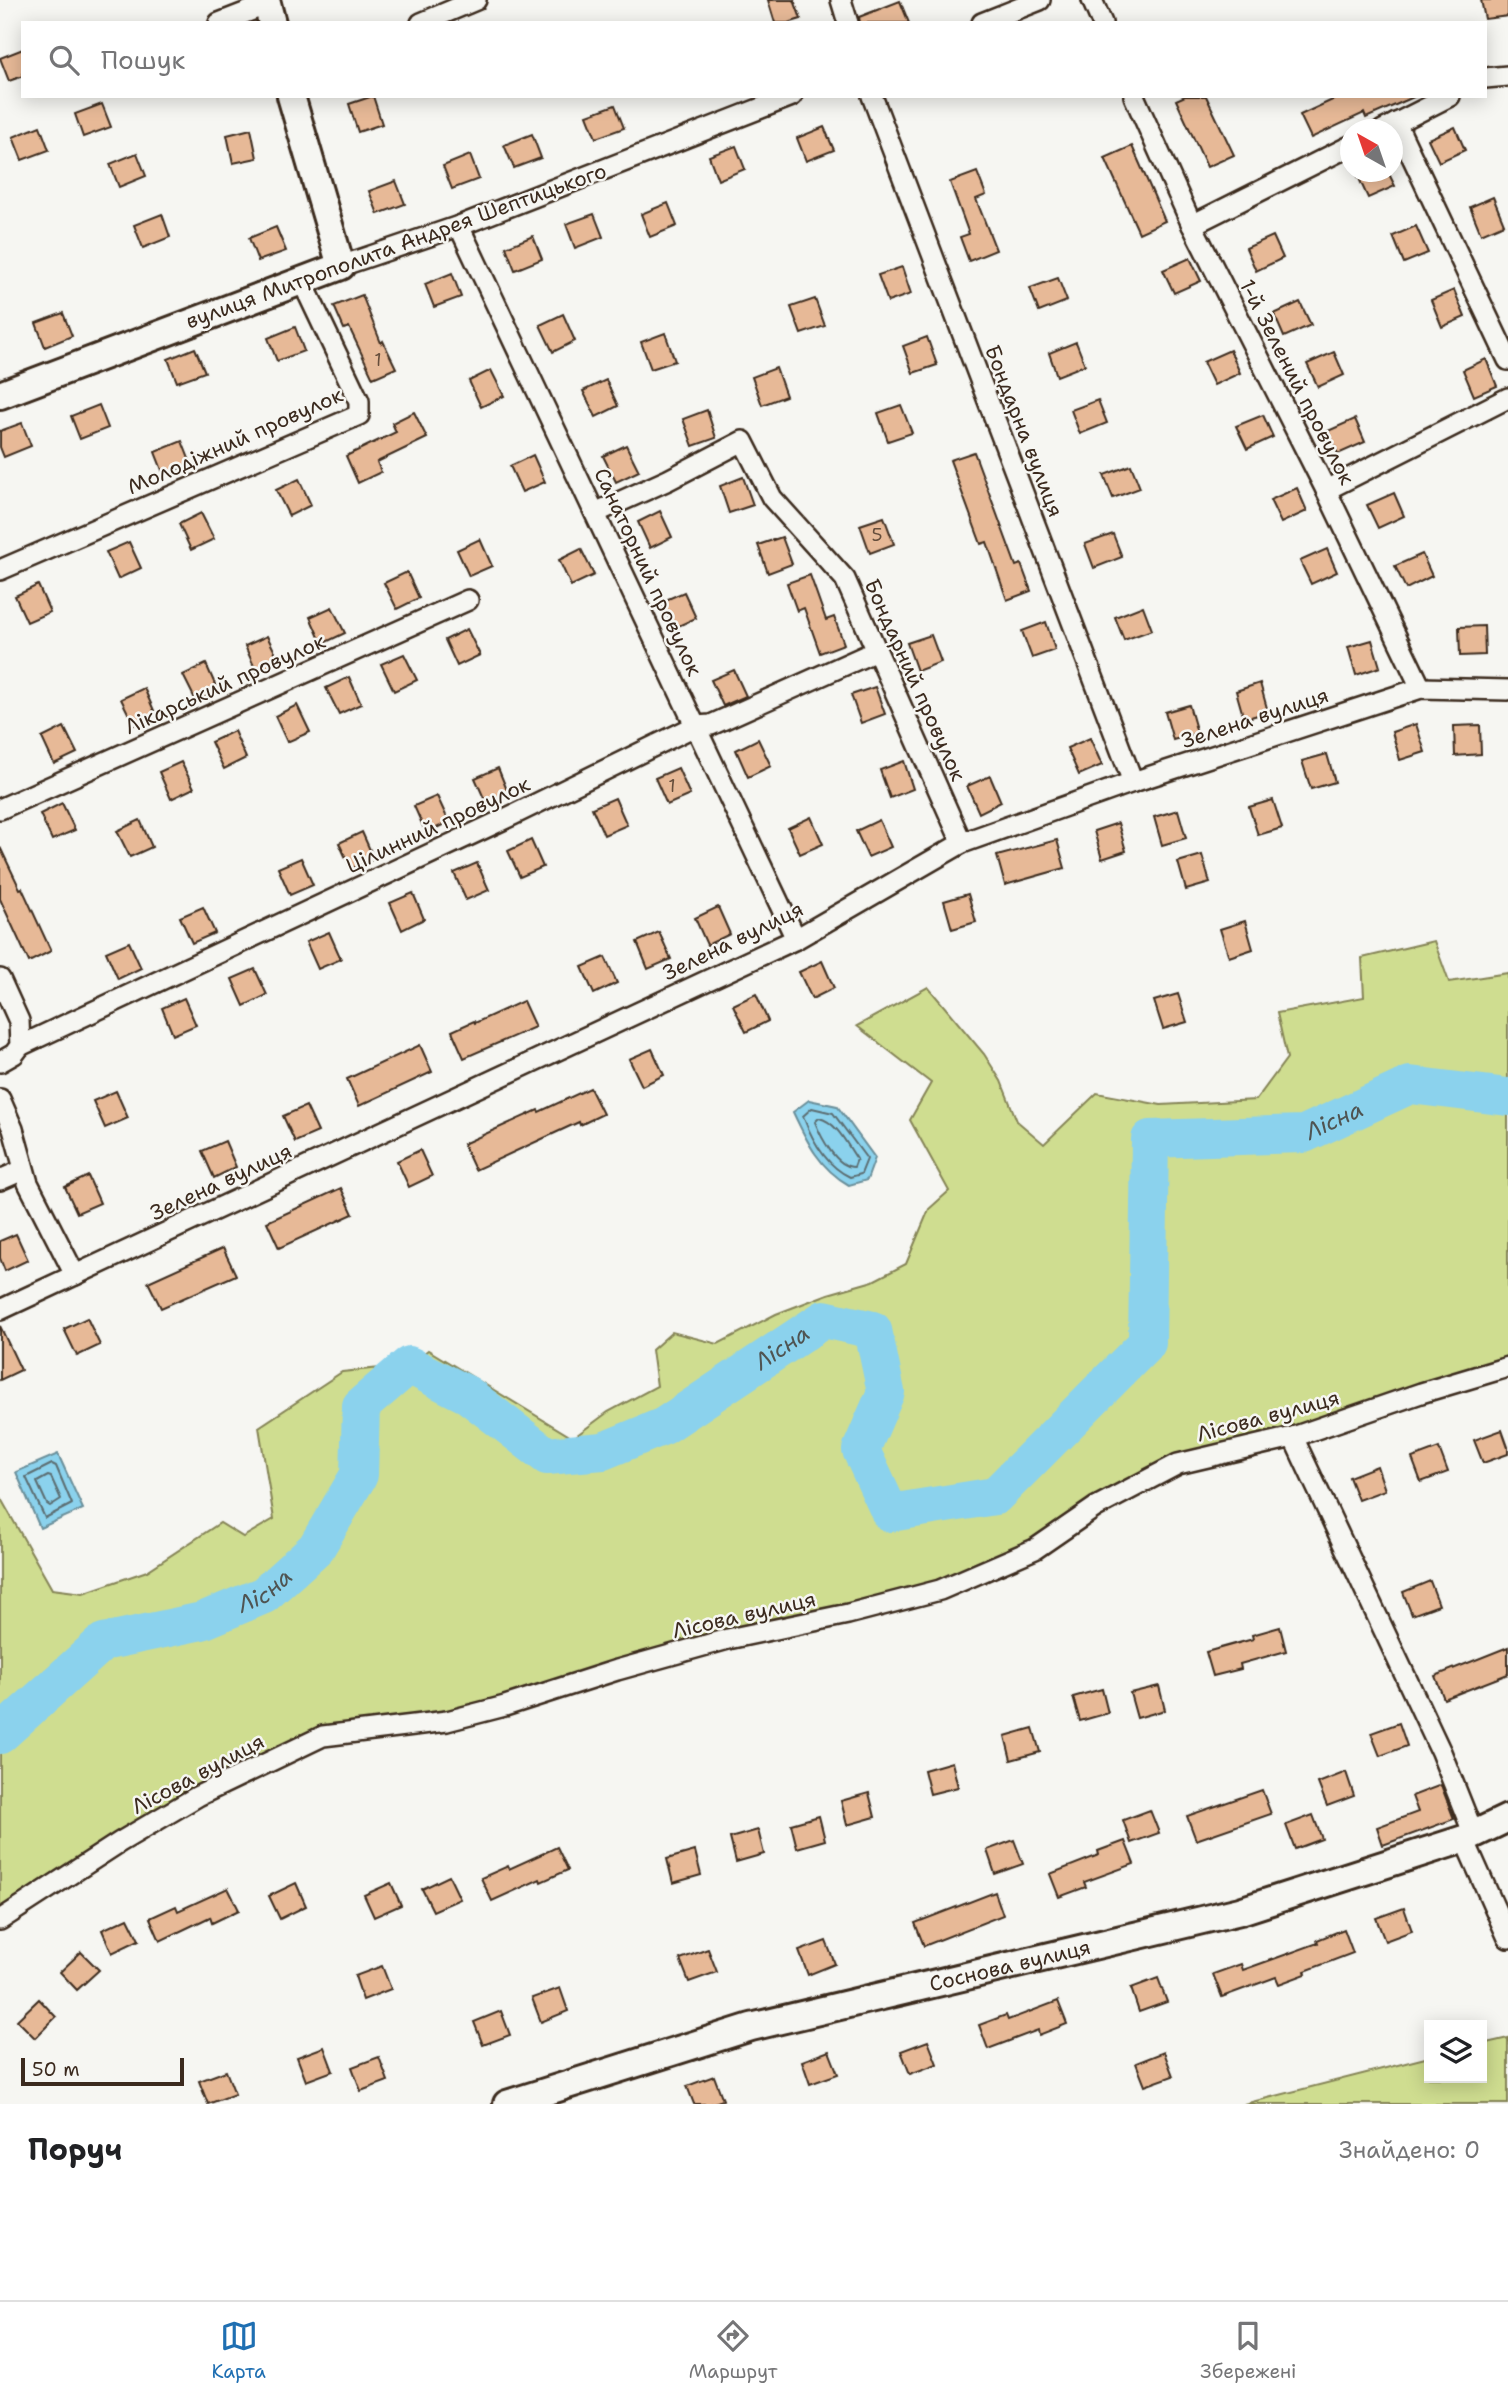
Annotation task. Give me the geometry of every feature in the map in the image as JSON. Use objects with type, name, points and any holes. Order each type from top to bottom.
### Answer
[{"type":"street","points":[[426,21],[476,0]]},
{"type":"street","points":[[841,0],[847,21]]},
{"type":"street","points":[[987,21],[1041,0]]},
{"type":"street","points":[[1092,0],[1101,21]]},
{"type":"street","points":[[226,21],[269,9]]},
{"type":"street","points":[[1487,78],[1508,76]]},
{"type":"street","points":[[292,98],[341,266]]},
{"type":"street","name":"вулиця Митрополита Андрея Шептицького","points":[[0,395],[341,266],[459,226],[787,98]]},
{"type":"street","name":"Бондарна вулиця","points":[[873,98],[1133,782]]},
{"type":"street","name":"1-й Зелений провулок","points":[[1135,98],[1192,225],[1326,490],[1421,688]]},
{"type":"street","points":[[1403,120],[1446,98]]},
{"type":"street","points":[[1192,225],[1340,151]]},
{"type":"street","points":[[1403,152],[1508,360]]},
{"type":"street","name":"Санаторний провулок","points":[[459,226],[796,939]]},
{"type":"street","name":"Молодіжний провулок","points":[[0,570],[359,415],[359,401],[302,281]]},
{"type":"street","points":[[1326,490],[1508,398]]},
{"type":"street","name":"Бондарний провулок","points":[[595,513],[668,480],[743,441],[772,498],[845,579],[962,843]]},
{"type":"street","name":"Лікарський провулок","points":[[0,809],[468,600]]},
{"type":"street","name":"Цілинний провулок","points":[[0,1062],[14,1054],[20,1046],[513,815],[695,726],[711,725],[876,651]]},
{"type":"street","name":"Зелена вулиця","points":[[0,1310],[796,939],[962,843],[1133,782],[1421,688],[1508,691]]},
{"type":"street","points":[[0,979],[19,1021],[20,1046]]},
{"type":"street","points":[[0,1099],[13,1129],[23,1170],[75,1275]]},
{"type":"street","points":[[0,1180],[23,1170]]},
{"type":"street","name":"Лісова вулиця","points":[[0,1920],[120,1842],[198,1796],[323,1736],[447,1721],[728,1639],[848,1614],[940,1590],[1035,1549],[1096,1507],[1178,1464],[1293,1437],[1421,1393],[1508,1367]]},
{"type":"street","points":[[1293,1437],[1441,1752],[1469,1837],[1508,1938]]},
{"type":"street","name":"Соснова вулиця","points":[[506,2104],[751,2027],[1240,1911],[1469,1837],[1508,1818]]},
{"type":"green space","points":[[1434,941],[1449,982],[1508,973],[1508,1367],[1178,1464],[940,1590],[505,1706],[323,1736],[262,1764],[0,1920],[0,1497],[52,1589],[83,1593],[147,1571],[220,1523],[243,1537],[274,1519],[259,1427],[342,1372],[409,1365],[428,1350],[573,1438],[608,1412],[657,1386],[652,1350],[672,1332],[718,1344],[776,1314],[828,1294],[873,1281],[906,1264],[929,1209],[949,1191],[910,1120],[931,1083],[857,1026],[928,987],[984,1054],[1001,1081],[1017,1121],[1044,1144],[1097,1093],[1161,1105],[1256,1100],[1287,1058],[1277,1013],[1364,997],[1362,958]]},
{"type":"green space","points":[[1508,2038],[1508,2104],[1244,2104],[1424,2058],[1424,2083],[1487,2083],[1487,2043]]},
{"type":"water","points":[[809,1100],[837,1106],[875,1158],[867,1180],[849,1185],[830,1171],[815,1154],[793,1112]]},
{"type":"water","points":[[58,1454],[83,1509],[40,1528],[16,1472]]},
{"type":"building","points":[[768,0],[794,0],[801,19],[774,21]]},
{"type":"building","points":[[1481,0],[1508,0],[1508,16],[1485,19]]},
{"type":"building","points":[[900,1],[908,21],[860,21],[859,17]]},
{"type":"building","points":[[21,50],[21,77],[9,81],[0,58]]},
{"type":"building","points":[[374,98],[382,124],[358,132],[349,104]]},
{"type":"building","points":[[1207,98],[1234,155],[1207,167],[1176,100]]},
{"type":"building","points":[[1337,98],[1411,98],[1366,118],[1364,113],[1351,119],[1340,119],[1340,124],[1311,138],[1300,115]]},
{"type":"building","points":[[102,104],[111,127],[83,137],[75,114]]},
{"type":"building","points":[[615,105],[624,128],[596,138],[587,115]]},
{"type":"building","points":[[40,126],[49,150],[22,160],[13,137]]},
{"type":"building","points":[[824,127],[834,150],[806,161],[797,138]]},
{"type":"building","points":[[1455,127],[1465,150],[1439,162],[1428,139]]},
{"type":"building","points":[[251,129],[257,158],[233,163],[227,135]]},
{"type":"building","points":[[532,134],[541,158],[514,168],[504,145]]},
{"type":"building","points":[[736,146],[745,169],[718,180],[709,156]]},
{"type":"building","points":[[1132,146],[1165,221],[1139,233],[1105,158]]},
{"type":"building","points":[[137,153],[146,176],[119,187],[110,164]]},
{"type":"building","points":[[470,155],[479,179],[452,189],[443,166]]},
{"type":"building","points":[[977,172],[986,195],[976,199],[996,250],[969,261],[960,237],[969,234],[950,182]]},
{"type":"building","points":[[396,181],[405,204],[378,214],[369,191]]},
{"type":"building","points":[[1361,182],[1393,182],[1395,186],[1368,198]]},
{"type":"building","points":[[1493,197],[1504,224],[1481,234],[1470,207]]},
{"type":"building","points":[[668,203],[677,226],[650,237],[641,214]]},
{"type":"building","points":[[162,214],[170,237],[143,248],[134,225]]},
{"type":"building","points":[[594,214],[603,237],[575,248],[566,224]]},
{"type":"building","points":[[1416,226],[1428,253],[1404,263],[1393,236]]},
{"type":"building","points":[[276,227],[286,251],[258,261],[249,238]]},
{"type":"building","points":[[533,236],[542,259],[515,270],[506,247]]},
{"type":"building","points":[[1273,236],[1283,258],[1256,271],[1246,248]]},
{"type":"building","points":[[1190,258],[1201,281],[1174,293],[1163,270]]},
{"type":"building","points":[[902,267],[911,294],[888,302],[878,275]]},
{"type":"building","points":[[452,273],[461,297],[434,307],[425,284]]},
{"type":"building","points":[[1058,278],[1067,301],[1039,312],[1030,288]]},
{"type":"building","points":[[1454,290],[1465,317],[1442,327],[1431,300]]},
{"type":"building","points":[[362,295],[381,343],[383,341],[396,368],[373,378],[349,327],[344,329],[334,306]]},
{"type":"building","points":[[815,299],[825,326],[801,334],[791,307]]},
{"type":"building","points":[[1300,302],[1311,325],[1284,337],[1274,314]]},
{"type":"building","points":[[63,313],[72,336],[45,347],[36,323]]},
{"type":"building","points":[[563,314],[575,341],[553,352],[540,325]]},
{"type":"building","points":[[295,327],[304,351],[277,361],[268,338]]},
{"type":"building","points":[[665,333],[675,361],[651,369],[641,342]]},
{"type":"building","points":[[927,337],[937,365],[913,373],[903,346]]},
{"type":"building","points":[[1076,342],[1085,365],[1057,376],[1049,353]]},
{"type":"building","points":[[195,348],[205,372],[177,382],[168,359]]},
{"type":"building","points":[[1230,350],[1240,373],[1214,385],[1203,362]]},
{"type":"building","points":[[1334,352],[1344,375],[1318,387],[1307,364]]},
{"type":"building","points":[[1486,359],[1497,386],[1474,396],[1463,370]]},
{"type":"building","points":[[776,368],[786,396],[762,405],[752,377]]},
{"type":"building","points":[[491,370],[504,396],[481,407],[469,381]]},
{"type":"building","points":[[606,380],[618,406],[596,417],[583,391]]},
{"type":"building","points":[[1098,400],[1107,423],[1080,434],[1071,410]]},
{"type":"building","points":[[99,405],[108,428],[80,439],[71,416]]},
{"type":"building","points":[[901,405],[912,433],[888,441],[878,413]]},
{"type":"building","points":[[707,410],[716,438],[693,446],[683,419]]},
{"type":"building","points":[[414,412],[427,438],[377,462],[381,472],[358,483],[346,456],[396,432],[392,423]]},
{"type":"building","points":[[1263,415],[1273,437],[1247,449],[1236,426]]},
{"type":"building","points":[[1355,419],[1365,442],[1338,454],[1328,431]]},
{"type":"building","points":[[22,423],[31,446],[4,457],[0,447],[0,431]]},
{"type":"building","points":[[182,441],[191,464],[164,475],[155,452]]},
{"type":"building","points":[[626,445],[639,471],[616,482],[603,456]]},
{"type":"building","points":[[974,452],[1016,566],[1021,564],[1031,591],[1007,600],[987,542],[981,544],[950,460]]},
{"type":"building","points":[[533,455],[545,482],[522,492],[510,466]]},
{"type":"building","points":[[1131,465],[1140,488],[1113,498],[1104,475]]},
{"type":"building","points":[[743,477],[753,505],[729,513],[720,486]]},
{"type":"building","points":[[299,479],[311,505],[289,516],[276,490]]},
{"type":"building","points":[[1297,488],[1307,511],[1281,523],[1270,500]]},
{"type":"building","points":[[1394,493],[1404,516],[1378,528],[1367,505]]},
{"type":"building","points":[[660,511],[672,537],[650,548],[638,522]]},
{"type":"building","points":[[201,513],[214,539],[191,550],[179,524]]},
{"type":"building","points":[[884,517],[894,544],[870,553],[860,525]]},
{"type":"building","points":[[1113,534],[1122,557],[1094,568],[1085,544]]},
{"type":"building","points":[[782,537],[792,564],[768,573],[758,545]]},
{"type":"building","points":[[480,539],[492,566],[469,576],[457,550]]},
{"type":"building","points":[[129,542],[141,568],[118,579],[106,552]]},
{"type":"building","points":[[581,549],[594,575],[571,586],[559,560]]},
{"type":"building","points":[[1327,549],[1337,572],[1311,584],[1300,561]]},
{"type":"building","points":[[1422,554],[1432,576],[1406,589],[1395,566]]},
{"type":"building","points":[[407,572],[419,598],[397,609],[384,583]]},
{"type":"building","points":[[810,575],[826,620],[834,617],[844,644],[820,653],[804,608],[797,611],[787,583]]},
{"type":"building","points":[[38,585],[50,612],[27,622],[15,596]]},
{"type":"building","points":[[684,592],[696,618],[674,628],[661,602]]},
{"type":"building","points":[[1143,606],[1152,630],[1124,640],[1115,617]]},
{"type":"building","points":[[332,607],[345,633],[322,644],[310,617]]},
{"type":"building","points":[[1046,622],[1055,650],[1032,658],[1022,631]]},
{"type":"building","points":[[1484,626],[1485,655],[1460,656],[1459,627]]},
{"type":"building","points":[[467,629],[480,655],[457,666],[445,640]]},
{"type":"building","points":[[931,635],[941,662],[917,671],[907,643]]},
{"type":"building","points":[[267,636],[280,662],[257,673],[245,646]]},
{"type":"building","points":[[1372,640],[1380,667],[1356,675],[1348,647]]},
{"type":"building","points":[[404,654],[417,680],[394,691],[381,664]]},
{"type":"building","points":[[206,664],[218,691],[196,701],[183,675]]},
{"type":"building","points":[[734,670],[746,696],[723,706],[711,680]]},
{"type":"building","points":[[349,677],[361,704],[339,714],[326,688]]},
{"type":"building","points":[[1260,683],[1268,712],[1244,719],[1236,691]]},
{"type":"building","points":[[875,687],[885,714],[861,723],[851,695]]},
{"type":"building","points":[[144,688],[156,715],[134,725],[121,699]]},
{"type":"building","points":[[297,705],[310,732],[287,742],[275,716]]},
{"type":"building","points":[[1189,705],[1197,733],[1173,740],[1165,712]]},
{"type":"building","points":[[1416,724],[1425,752],[1400,760],[1392,732]]},
{"type":"building","points":[[1480,725],[1481,754],[1455,756],[1454,726]]},
{"type":"building","points":[[64,727],[77,753],[54,764],[42,738]]},
{"type":"building","points":[[234,731],[246,758],[224,769],[211,742]]},
{"type":"building","points":[[1090,738],[1102,765],[1079,775],[1067,748]]},
{"type":"building","points":[[758,739],[771,766],[748,777],[736,750]]},
{"type":"building","points":[[1327,754],[1335,782],[1311,789],[1302,761]]},
{"type":"building","points":[[904,761],[913,789],[890,798],[880,770]]},
{"type":"building","points":[[181,762],[194,788],[171,799],[159,772]]},
{"type":"building","points":[[498,768],[509,795],[487,805],[475,778]]},
{"type":"building","points":[[678,768],[690,795],[667,805],[655,778]]},
{"type":"building","points":[[990,776],[1001,802],[979,813],[967,786]]},
{"type":"building","points":[[437,796],[449,822],[426,833],[414,806]]},
{"type":"building","points":[[615,798],[627,825],[604,835],[592,808]]},
{"type":"building","points":[[1273,800],[1282,828],[1258,835],[1249,807]]},
{"type":"building","points":[[62,803],[75,830],[52,840],[40,814]]},
{"type":"building","points":[[1178,810],[1186,838],[1162,845],[1154,817]]},
{"type":"building","points":[[811,817],[823,844],[800,854],[788,828]]},
{"type":"building","points":[[140,820],[152,847],[130,857],[117,831]]},
{"type":"building","points":[[879,820],[891,847],[868,857],[856,831]]},
{"type":"building","points":[[1118,823],[1126,851],[1102,859],[1094,831]]},
{"type":"building","points":[[362,832],[374,859],[351,869],[339,843]]},
{"type":"building","points":[[531,840],[543,867],[520,877],[508,851]]},
{"type":"building","points":[[1057,840],[1065,868],[1005,885],[997,856]]},
{"type":"building","points":[[0,847],[51,951],[29,962],[0,899]]},
{"type":"building","points":[[1202,855],[1210,883],[1186,890],[1178,862]]},
{"type":"building","points":[[301,858],[313,885],[290,895],[278,868]]},
{"type":"building","points":[[477,863],[489,890],[466,900],[454,873]]},
{"type":"building","points":[[413,893],[424,919],[402,930],[390,903]]},
{"type":"building","points":[[968,894],[976,922],[952,929],[944,901]]},
{"type":"building","points":[[203,907],[215,933],[192,943],[180,917]]},
{"type":"building","points":[[718,907],[730,934],[707,945],[695,918]]},
{"type":"building","points":[[1245,921],[1253,949],[1229,957],[1220,929]]},
{"type":"building","points":[[329,932],[341,959],[318,969],[306,942]]},
{"type":"building","points":[[659,932],[671,959],[648,969],[637,942]]},
{"type":"building","points":[[129,942],[141,968],[118,979],[106,952]]},
{"type":"building","points":[[605,957],[617,983],[594,994],[582,967]]},
{"type":"building","points":[[822,961],[834,988],[812,999],[799,972]]},
{"type":"building","points":[[255,969],[267,995],[244,1006],[232,979]]},
{"type":"building","points":[[756,994],[768,1021],[746,1032],[733,1005]]},
{"type":"building","points":[[1178,994],[1187,1022],[1163,1029],[1154,1001]]},
{"type":"building","points":[[184,998],[196,1025],[173,1035],[162,1008]]},
{"type":"building","points":[[523,1001],[535,1027],[464,1058],[452,1031]]},
{"type":"building","points":[[420,1045],[432,1072],[359,1106],[347,1079]]},
{"type":"building","points":[[652,1049],[664,1075],[642,1086],[629,1059]]},
{"type":"building","points":[[590,1088],[603,1114],[580,1125],[579,1122],[475,1170],[463,1144]]},
{"type":"building","points":[[116,1091],[128,1118],[105,1128],[93,1101]]},
{"type":"building","points":[[306,1106],[318,1132],[295,1142],[283,1116]]},
{"type":"building","points":[[225,1141],[236,1167],[214,1178],[202,1151]]},
{"type":"building","points":[[420,1150],[432,1176],[409,1187],[397,1161]]},
{"type":"building","points":[[88,1176],[100,1203],[77,1213],[65,1187]]},
{"type":"building","points":[[341,1188],[353,1214],[279,1248],[267,1222]]},
{"type":"building","points":[[16,1234],[28,1260],[5,1271],[0,1258],[0,1241]]},
{"type":"building","points":[[223,1248],[236,1275],[161,1308],[148,1282]]},
{"type":"building","points":[[87,1318],[100,1345],[77,1356],[64,1329]]},
{"type":"building","points":[[0,1326],[21,1370],[0,1380]]},
{"type":"building","points":[[1502,1430],[1508,1454],[1483,1463],[1474,1440]]},
{"type":"building","points":[[1439,1448],[1448,1472],[1421,1482],[1412,1458]]},
{"type":"building","points":[[1377,1466],[1385,1490],[1358,1500],[1349,1477]]},
{"type":"building","points":[[1430,1581],[1439,1605],[1412,1615],[1403,1592]]},
{"type":"building","points":[[1280,1627],[1286,1651],[1240,1664],[1241,1669],[1213,1676],[1206,1652],[1253,1639],[1252,1635]]},
{"type":"building","points":[[1508,1647],[1508,1674],[1444,1699],[1435,1676]]},
{"type":"building","points":[[1159,1686],[1165,1710],[1137,1718],[1130,1693]]},
{"type":"building","points":[[1102,1689],[1108,1713],[1080,1721],[1073,1697]]},
{"type":"building","points":[[1399,1723],[1407,1746],[1380,1756],[1371,1733]]},
{"type":"building","points":[[1033,1728],[1040,1752],[1011,1760],[1005,1736]]},
{"type":"building","points":[[952,1762],[958,1787],[930,1794],[924,1770]]},
{"type":"building","points":[[1346,1772],[1354,1796],[1327,1806],[1318,1783]]},
{"type":"building","points":[[1441,1785],[1454,1819],[1383,1845],[1377,1827],[1418,1812],[1412,1796]]},
{"type":"building","points":[[1262,1790],[1271,1814],[1196,1840],[1187,1816]]},
{"type":"building","points":[[869,1793],[875,1817],[847,1825],[841,1801]]},
{"type":"building","points":[[1150,1810],[1159,1833],[1131,1843],[1123,1820]]},
{"type":"building","points":[[1313,1815],[1322,1839],[1295,1849],[1286,1825]]},
{"type":"building","points":[[819,1816],[825,1840],[797,1848],[791,1824]]},
{"type":"building","points":[[758,1830],[764,1854],[736,1862],[730,1838]]},
{"type":"building","points":[[1014,1840],[1023,1864],[995,1874],[987,1850]]},
{"type":"building","points":[[1125,1841],[1134,1864],[1084,1882],[1086,1887],[1059,1897],[1050,1874],[1099,1855],[1098,1851]]},
{"type":"building","points":[[557,1847],[568,1870],[541,1882],[540,1879],[492,1901],[481,1878],[508,1866],[509,1869]]},
{"type":"building","points":[[695,1851],[701,1875],[673,1883],[667,1859]]},
{"type":"building","points":[[449,1876],[460,1899],[433,1911],[422,1889]]},
{"type":"building","points":[[296,1883],[306,1906],[280,1919],[269,1896]]},
{"type":"building","points":[[391,1883],[401,1905],[374,1917],[364,1895]]},
{"type":"building","points":[[228,1888],[239,1910],[212,1923],[210,1917],[160,1941],[150,1918],[176,1906],[178,1911]]},
{"type":"building","points":[[995,1892],[1003,1915],[924,1946],[915,1923]]},
{"type":"building","points":[[1404,1908],[1412,1931],[1385,1941],[1376,1918]]},
{"type":"building","points":[[128,1918],[139,1940],[112,1953],[102,1930]]},
{"type":"building","points":[[1344,1929],[1353,1953],[1279,1984],[1276,1977],[1222,1997],[1213,1974],[1241,1964],[1243,1970],[1318,1943],[1317,1940]]},
{"type":"building","points":[[826,1941],[835,1964],[808,1975],[799,1951]]},
{"type":"building","points":[[708,1949],[717,1972],[689,1982],[680,1959]]},
{"type":"building","points":[[81,1952],[99,1970],[77,1990],[60,1972]]},
{"type":"building","points":[[382,1966],[391,1989],[363,2000],[355,1976]]},
{"type":"building","points":[[1158,1978],[1167,2002],[1139,2012],[1131,1988]]},
{"type":"building","points":[[560,1988],[568,2011],[541,2022],[532,1998]]},
{"type":"building","points":[[39,1999],[56,2017],[35,2038],[17,2020]]},
{"type":"building","points":[[1058,2001],[1067,2024],[1039,2035],[1038,2030],[988,2049],[979,2025],[1006,2015],[1008,2020]]},
{"type":"building","points":[[501,2011],[510,2035],[483,2045],[474,2022]]},
{"type":"building","points":[[928,2041],[937,2064],[910,2074],[901,2051]]},
{"type":"building","points":[[324,2047],[333,2071],[306,2081],[297,2057]]},
{"type":"building","points":[[829,2051],[838,2074],[810,2084],[802,2061]]},
{"type":"building","points":[[1164,2052],[1173,2076],[1145,2086],[1136,2063]]},
{"type":"building","points":[[379,2057],[388,2081],[361,2091],[352,2067]]},
{"type":"building","points":[[226,2071],[235,2094],[208,2104],[199,2081]]},
{"type":"building","points":[[714,2076],[723,2100],[711,2104],[694,2104],[687,2086]]},
{"type":"waterway","name":"Лісна","points":[[0,1735],[103,1642],[202,1621],[264,1595],[316,1548],[359,1475],[361,1406],[409,1365],[468,1395],[547,1456],[603,1451],[664,1426],[824,1319],[873,1330],[886,1392],[861,1450],[890,1513],[995,1496],[1147,1343],[1150,1139],[1304,1134],[1410,1085],[1508,1097]]}]
